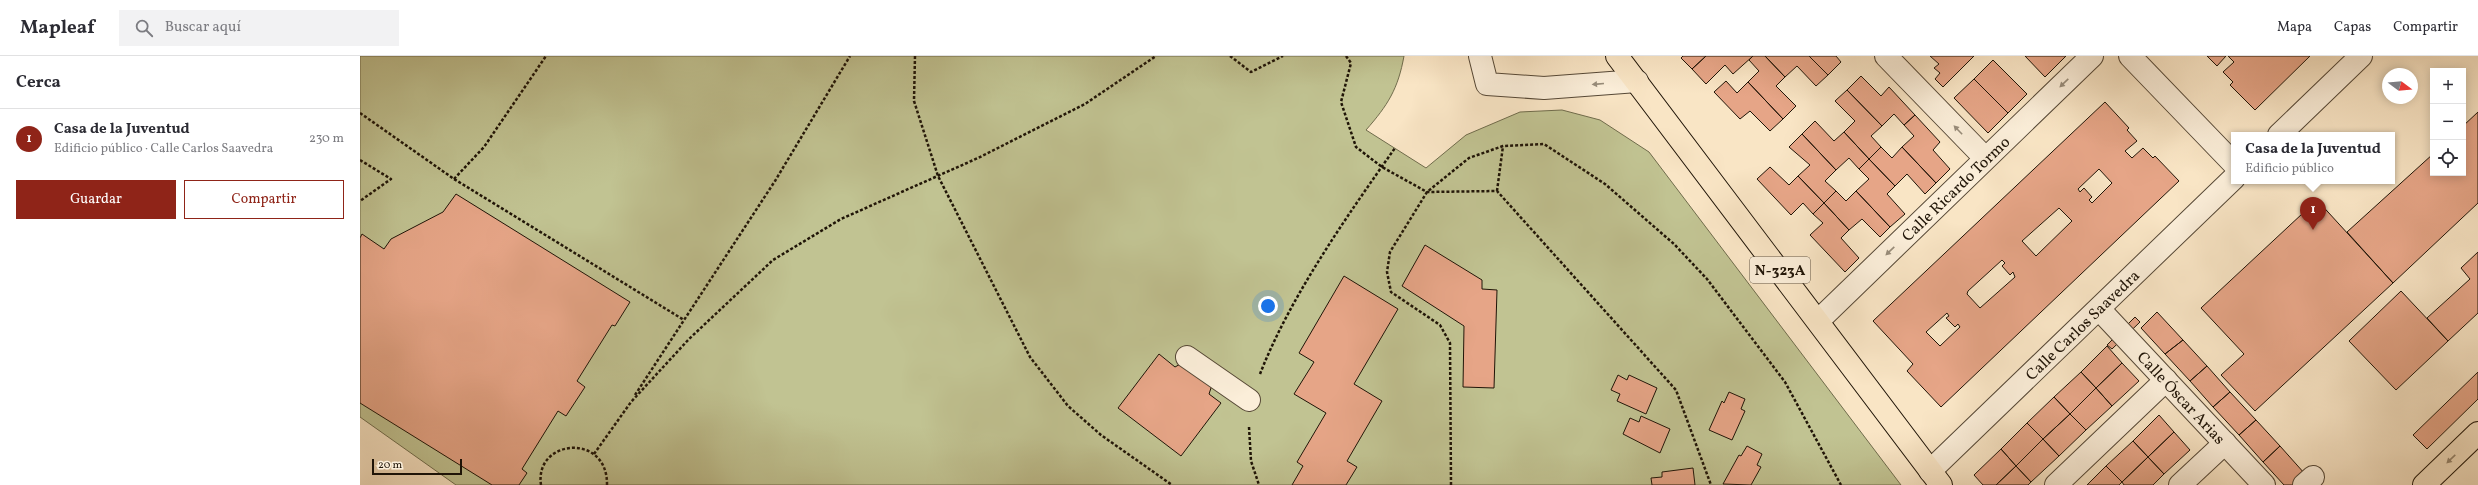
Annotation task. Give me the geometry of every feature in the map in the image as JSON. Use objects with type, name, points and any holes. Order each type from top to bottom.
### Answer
[{"type":"main road","name":"N-323A","points":[[1617,56],[1637,80],[1936,478]]},
{"type":"main road","points":[[2424,485],[2478,433]]},
{"type":"street","points":[[1480,56],[1487,84],[1544,88],[1637,80]]},
{"type":"street","points":[[1886,56],[1985,158]]},
{"type":"street","name":"Calle Ricardo Tormo","points":[[1818,321],[2092,56]]},
{"type":"street","points":[[2130,56],[2231,161]]},
{"type":"street","points":[[2282,132],[2361,56]]},
{"type":"street","name":"Calle Carlos Saavedra","points":[[1936,478],[2099,309],[2231,181]]},
{"type":"street","name":"Calle Óscar Arias","points":[[2099,309],[2264,485]]},
{"type":"street","points":[[1187,356],[1249,400]]},
{"type":"street","points":[[2056,485],[2166,380]]},
{"type":"street","points":[[2180,485],[2225,443]]},
{"type":"path","points":[[454,179],[484,147],[546,56]]},
{"type":"path","points":[[594,454],[631,402],[775,181],[850,56]]},
{"type":"path","points":[[915,56],[914,101],[938,176],[1035,363],[1068,406],[1101,435],[1172,485]]},
{"type":"path","points":[[631,402],[689,339],[773,260],[841,219],[978,158],[1085,104],[1156,56]]},
{"type":"path","points":[[1230,56],[1251,72],[1283,56]]},
{"type":"path","points":[[1346,56],[1351,63],[1341,102],[1356,146],[1382,167],[1427,192],[1497,191],[1676,390],[1711,485]]},
{"type":"path","points":[[360,113],[454,179],[684,320]]},
{"type":"path","points":[[1451,485],[1450,343],[1440,325],[1391,292],[1387,272],[1390,252],[1427,192],[1469,158],[1504,146],[1544,144],[1605,184],[1674,244],[1707,279],[1784,382],[1841,485]]},
{"type":"path","points":[[1497,191],[1504,146]]},
{"type":"path","points":[[1259,485],[1251,461],[1248,414],[1249,400],[1265,360],[1297,299],[1395,148]]},
{"type":"path","points":[[360,160],[391,179],[360,201]]},
{"type":"path","points":[[541,485],[542,470],[548,460],[556,452],[567,448],[578,447],[594,454],[604,465],[608,485]]},
{"type":"green space","points":[[360,56],[1404,56],[1399,78],[1391,96],[1380,113],[1366,130],[1426,168],[1466,135],[1520,112],[1562,110],[1600,120],[1649,152],[1901,485],[456,485],[360,417]]},
{"type":"building","points":[[1683,56],[1706,56],[1692,69],[1681,58]]},
{"type":"building","points":[[1706,56],[1753,56],[1733,74],[1725,65],[1706,84],[1692,69]]},
{"type":"building","points":[[1753,56],[1765,56],[1785,77],[1776,86],[1796,106],[1783,119],[1748,82],[1759,71],[1749,60]]},
{"type":"building","points":[[1765,56],[1809,56],[1828,75],[1816,86],[1797,66],[1785,77]]},
{"type":"building","points":[[1809,56],[1836,56],[1841,62],[1828,75]]},
{"type":"building","points":[[1930,56],[1974,56],[1943,87],[1935,79],[1940,73],[1934,68],[1939,64]]},
{"type":"building","points":[[2025,56],[2066,56],[2045,77]]},
{"type":"building","points":[[2207,56],[2226,56],[2217,66]]},
{"type":"building","points":[[2228,56],[2310,56],[2255,110],[2230,85],[2233,82],[2223,72],[2234,62]]},
{"type":"building","points":[[1993,60],[2027,94],[2008,113],[1974,79]]},
{"type":"building","points":[[1861,76],[1881,96],[1889,87],[1915,115],[1904,125],[1894,114],[1882,126],[1847,90]]},
{"type":"building","points":[[1974,79],[2008,113],[1988,133],[1954,98]]},
{"type":"building","points":[[1726,81],[1737,93],[1748,82],[1783,119],[1770,131],[1750,111],[1740,119],[1714,92]]},
{"type":"building","points":[[1847,90],[1882,126],[1871,136],[1881,147],[1869,159],[1844,132],[1855,121],[1835,101]]},
{"type":"building","points":[[2105,102],[2129,128],[2127,130],[2137,141],[2125,151],[2132,158],[2143,148],[2153,158],[2155,156],[2179,181],[1941,407],[1907,371],[1913,364],[1873,321]],"holes":[[[2099,169],[2112,183],[2092,203],[2089,200],[2092,197],[2084,188],[2080,192],[2078,189]],[[2059,208],[2072,221],[2036,256],[2022,241]],[[2002,260],[2005,263],[2002,266],[2010,275],[2013,272],[2015,277],[1980,308],[1967,294],[1968,291]],[[1947,313],[1949,316],[1946,318],[1955,327],[1958,324],[1960,327],[1940,346],[1926,332]]]},
{"type":"building","points":[[2478,112],[2478,203],[2393,283],[2347,232],[2430,157],[2430,176],[2466,176],[2466,123]]},
{"type":"building","points":[[1915,115],[1940,142],[1933,150],[1950,169],[1936,183],[1902,147],[1914,136],[1904,125]]},
{"type":"building","points":[[1815,121],[1834,141],[1844,132],[1869,159],[1859,169],[1849,158],[1836,170],[1802,134]]},
{"type":"building","points":[[1802,134],[1836,170],[1825,181],[1836,191],[1824,203],[1798,176],[1810,165],[1789,147]]},
{"type":"building","points":[[1881,147],[1892,158],[1902,147],[1936,183],[1925,194],[1907,174],[1895,186],[1869,159]]},
{"type":"building","points":[[1869,159],[1895,186],[1887,194],[1905,214],[1890,227],[1856,191],[1869,179],[1859,169]]},
{"type":"building","points":[[1770,167],[1789,185],[1798,176],[1824,203],[1813,214],[1803,203],[1791,215],[1757,179]]},
{"type":"building","points":[[1836,191],[1846,201],[1856,191],[1890,227],[1880,237],[1862,219],[1849,230],[1824,203]]},
{"type":"building","points":[[456,194],[630,302],[615,326],[612,325],[577,381],[585,387],[566,416],[558,411],[522,469],[527,473],[519,485],[492,485],[360,403],[360,238],[362,234],[384,249],[391,239],[443,212]]},
{"type":"building","points":[[2317,200],[2393,283],[2255,411],[2221,375],[2244,354],[2201,308]]},
{"type":"building","points":[[1824,203],[1849,230],[1841,238],[1859,258],[1845,272],[1810,235],[1823,223],[1813,214]]},
{"type":"building","points":[[1425,245],[1482,280],[1482,289],[1497,290],[1494,388],[1463,387],[1464,326],[1402,286]]},
{"type":"building","points":[[2478,252],[2478,313],[2448,341],[2427,318],[2470,279],[2461,268]]},
{"type":"building","points":[[1344,276],[1398,309],[1354,384],[1382,401],[1347,461],[1357,467],[1346,485],[1292,485],[1303,466],[1297,462],[1326,413],[1294,394],[1314,362],[1299,353]]},
{"type":"building","points":[[2401,291],[2448,341],[2396,390],[2349,341]]},
{"type":"building","points":[[2157,312],[2183,340],[2165,354],[2141,328]]},
{"type":"building","points":[[2135,317],[2140,322],[2112,349],[2107,345]]},
{"type":"building","points":[[2183,340],[2207,366],[2190,381],[2165,354]]},
{"type":"building","points":[[2107,346],[2122,363],[2096,388],[2081,372]]},
{"type":"building","points":[[1159,354],[1175,367],[1184,362],[1212,385],[1209,394],[1221,403],[1181,456],[1118,408]]},
{"type":"building","points":[[2122,363],[2139,381],[2112,406],[2096,388]]},
{"type":"building","points":[[2207,366],[2230,392],[2213,407],[2190,381]]},
{"type":"building","points":[[2081,372],[2096,388],[2070,414],[2054,397]]},
{"type":"building","points":[[2478,372],[2478,399],[2427,449],[2413,435]]},
{"type":"building","points":[[1618,375],[1627,380],[1629,375],[1657,388],[1646,414],[1617,401],[1620,394],[1611,390]]},
{"type":"building","points":[[2096,388],[2112,406],[2086,430],[2070,414]]},
{"type":"building","points":[[1729,392],[1745,399],[1741,409],[1745,411],[1732,440],[1709,430],[1722,401],[1724,403]]},
{"type":"building","points":[[2230,392],[2256,420],[2239,435],[2213,407]]},
{"type":"building","points":[[2054,397],[2070,414],[2043,439],[2027,423]]},
{"type":"building","points":[[2070,414],[2086,430],[2059,456],[2043,439]]},
{"type":"building","points":[[2159,415],[2174,432],[2148,457],[2133,441]]},
{"type":"building","points":[[1641,416],[1670,429],[1660,453],[1623,434],[1630,418],[1639,422]]},
{"type":"building","points":[[2256,420],[2280,446],[2263,462],[2239,435]]},
{"type":"building","points":[[2027,423],[2043,439],[2016,466],[2001,449]]},
{"type":"building","points":[[2174,432],[2190,450],[2164,474],[2148,457]]},
{"type":"building","points":[[2043,439],[2059,456],[2031,482],[2016,466]]},
{"type":"building","points":[[2133,441],[2148,457],[2122,482],[2106,466]]},
{"type":"building","points":[[1747,446],[1762,454],[1757,465],[1761,467],[1751,485],[1723,484],[1739,455],[1741,456]]},
{"type":"building","points":[[2280,446],[2305,474],[2293,485],[2284,485],[2263,462]]},
{"type":"building","points":[[2001,449],[2016,466],[1996,485],[1983,485],[1974,475]]},
{"type":"building","points":[[2148,457],[2164,474],[2153,485],[2124,485],[2122,482]]},
{"type":"building","points":[[2016,466],[2031,482],[2028,485],[1996,485]]},
{"type":"building","points":[[2106,466],[2122,482],[2119,485],[2087,485]]},
{"type":"building","points":[[1693,468],[1695,485],[1652,485],[1651,478],[1662,477],[1662,472]]},
{"type":"place","name":"Casa de la Juventud","points":[[2313,230]]}]
